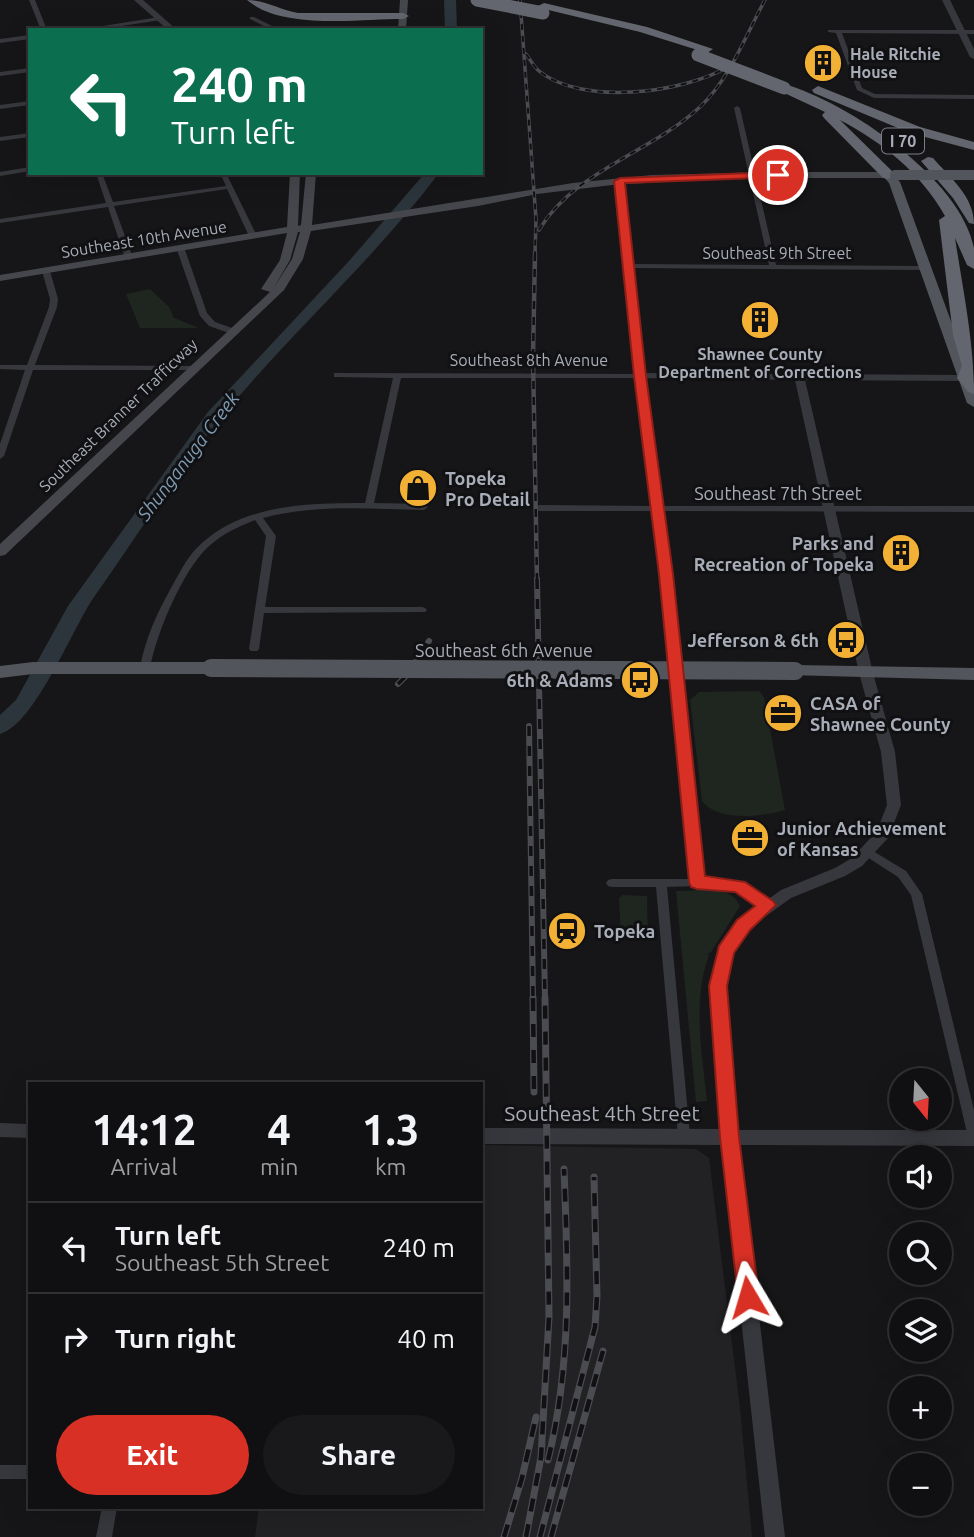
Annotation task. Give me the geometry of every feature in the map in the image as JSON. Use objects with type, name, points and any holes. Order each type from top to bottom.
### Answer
[{"type":"highway","points":[[253,0],[280,13],[298,16],[403,15]]},
{"type":"highway","points":[[285,0],[284,7],[293,12],[403,15]]},
{"type":"highway","points":[[357,14],[383,9],[397,0]]},
{"type":"highway","name":"I 70","points":[[477,0],[544,9]]},
{"type":"highway","name":"I 70","points":[[515,0],[702,52],[787,84],[889,131],[925,158],[952,187],[974,220]]},
{"type":"highway","points":[[809,94],[827,92],[915,130],[974,146]]},
{"type":"highway","points":[[809,94],[892,175]]},
{"type":"highway","name":"I 70","points":[[809,94],[884,141],[911,163],[934,188],[954,219],[974,265]]},
{"type":"highway","points":[[952,187],[974,205]]},
{"type":"highway","points":[[934,188],[945,214],[961,335],[971,366],[971,381]]},
{"type":"main road","points":[[402,28],[404,0]]},
{"type":"main road","name":"Southeast 10th Avenue","points":[[0,278],[448,204],[620,181],[751,174],[974,175]]},
{"type":"main road","name":"Southeast Branner Trafficway","points":[[260,303],[285,260],[292,240],[295,175]]},
{"type":"main road","name":"Southeast Branner Trafficway","points":[[0,552],[260,303],[280,288],[295,266],[307,239],[311,175]]},
{"type":"main road","points":[[892,175],[925,268],[971,381],[974,403]]},
{"type":"main road","name":"Southeast 6th Avenue","points":[[0,661],[33,668]]},
{"type":"main road","name":"Southeast 6th Avenue","points":[[0,672],[33,668],[211,668],[974,674]]},
{"type":"street","points":[[32,0],[43,28]]},
{"type":"street","points":[[138,0],[170,28]]},
{"type":"street","points":[[946,0],[974,57]]},
{"type":"street","points":[[252,18],[273,28]]},
{"type":"street","points":[[95,28],[159,19]]},
{"type":"street","points":[[831,31],[974,32]]},
{"type":"street","points":[[839,32],[859,89],[872,96],[974,97]]},
{"type":"street","points":[[0,41],[28,37]]},
{"type":"street","points":[[0,74],[28,70]]},
{"type":"street","points":[[0,107],[28,103]]},
{"type":"street","points":[[737,108],[773,267]]},
{"type":"street","points":[[0,139],[28,135]]},
{"type":"street","points":[[0,174],[28,169]]},
{"type":"street","points":[[100,175],[129,258]]},
{"type":"street","points":[[224,175],[253,236]]},
{"type":"street","points":[[620,181],[640,376],[666,574],[697,882]]},
{"type":"street","points":[[0,221],[230,187]]},
{"type":"street","points":[[181,250],[203,314],[212,324],[232,331]]},
{"type":"street","name":"Southeast 9th Street","points":[[628,266],[925,268]]},
{"type":"street","points":[[0,456],[18,408],[29,367],[53,307],[54,299],[47,271]]},
{"type":"street","points":[[0,367],[193,368]]},
{"type":"street","name":"Southeast 8th Avenue","points":[[337,375],[799,376],[971,381]]},
{"type":"street","points":[[369,507],[398,375]]},
{"type":"street","points":[[775,1537],[730,1137],[718,986],[726,951],[743,925],[767,905],[786,894],[840,872],[868,852],[883,834],[894,805],[888,752],[866,673],[799,376]]},
{"type":"street","points":[[145,668],[155,628],[181,579],[203,547],[227,529],[257,516],[301,507],[425,507]]},
{"type":"street","name":"Southeast 7th Street","points":[[539,508],[974,509]]},
{"type":"street","points":[[254,649],[271,536],[257,516]]},
{"type":"street","points":[[260,610],[422,610]]},
{"type":"street","points":[[868,852],[902,874],[916,893],[974,1138]]},
{"type":"street","points":[[662,882],[684,1136]]},
{"type":"street","points":[[612,883],[697,882],[739,886],[767,905]]},
{"type":"street","points":[[0,1130],[28,1131]]},
{"type":"street","name":"Southeast 4th Street","points":[[483,1136],[974,1138]]},
{"type":"street","points":[[0,1472],[28,1472]]},
{"type":"street","points":[[104,1537],[109,1509]]},
{"type":"shaded area","points":[[150,289],[169,307],[174,318],[199,328],[140,328],[126,294]]},
{"type":"shaded area","points":[[759,691],[764,697],[785,810],[752,816],[718,812],[702,801],[690,700],[699,692]]},
{"type":"shaded area","points":[[676,891],[721,891],[729,894],[740,906],[711,952],[707,954],[709,955],[700,1009],[707,1101],[696,1102]]},
{"type":"shaded area","points":[[623,895],[647,896],[648,941],[621,939],[619,898]]},
{"type":"shaded area","points":[[483,1145],[696,1149],[709,1158],[740,1408],[752,1537],[255,1537],[259,1509],[483,1509]]},
{"type":"waterway","name":"Shunganuga Creek","points":[[450,0],[451,28]]},
{"type":"waterway","name":"Shunganuga Creek","points":[[0,727],[24,704],[75,610],[214,416],[354,264],[430,175]]},
{"type":"railway","points":[[520,0],[536,219],[535,254]]},
{"type":"railway","points":[[539,230],[554,209],[572,192],[660,137],[701,106],[721,83],[765,0]]},
{"type":"railway","points":[[526,54],[539,71],[558,82],[580,89],[605,92],[632,92],[684,84],[726,68]]},
{"type":"railway","points":[[535,253],[533,357],[537,580]]},
{"type":"railway","points":[[537,579],[545,999]]},
{"type":"railway","points":[[398,684],[408,674],[429,641]]},
{"type":"railway","points":[[529,726],[533,999]]},
{"type":"railway","points":[[533,998],[534,1092]]},
{"type":"railway","points":[[526,1537],[541,1457],[549,1317],[545,998]]},
{"type":"railway","points":[[548,1460],[556,1424],[565,1351],[567,1243],[564,1169]]},
{"type":"railway","points":[[540,1537],[595,1327],[597,1296],[594,1177]]},
{"type":"railway","points":[[551,1537],[603,1351]]},
{"type":"railway","points":[[504,1537],[522,1478],[536,1417]]},
{"type":"place","name":"Hale Ritchie House","points":[[823,63]]},
{"type":"place","name":"Shawnee County Department of Corrections","points":[[760,320]]},
{"type":"place","name":"Topeka Pro Detail","points":[[418,488]]},
{"type":"place","name":"Parks and Recreation of Topeka","points":[[901,553]]},
{"type":"place","name":"Jefferson & 6th","points":[[846,640]]},
{"type":"place","name":"6th & Adams","points":[[640,680]]},
{"type":"place","name":"CASA of Shawnee County","points":[[783,713]]},
{"type":"place","name":"Junior Achievement of Kansas","points":[[750,838]]},
{"type":"place","name":"Topeka","points":[[567,931]]},
{"type":"route","points":[[748,1297],[730,1137],[718,986],[726,951],[733,939],[743,925],[767,905],[739,886],[697,882],[666,574],[640,376],[620,181],[695,176],[778,175]]}]
